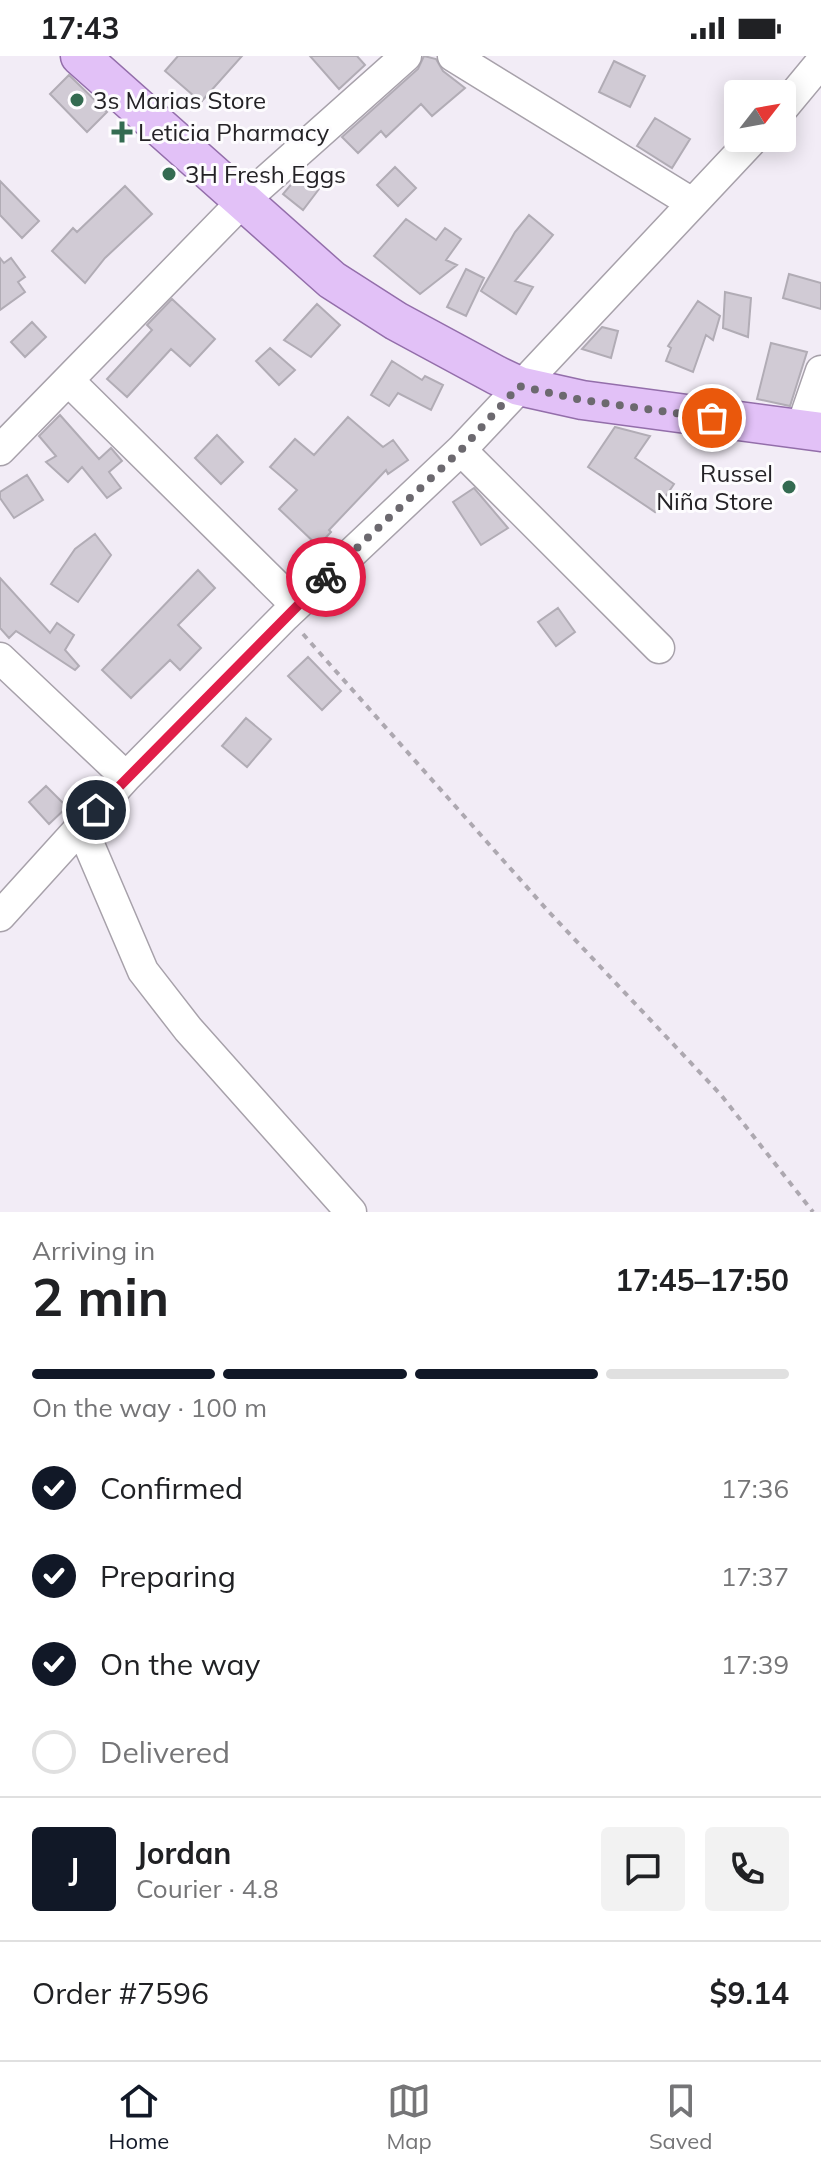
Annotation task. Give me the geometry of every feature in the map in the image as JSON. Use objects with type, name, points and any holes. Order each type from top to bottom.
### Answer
[{"type":"main road","points":[[80,56],[332,280],[396,321],[519,386],[652,411],[811,430]]},
{"type":"street","points":[[0,450],[242,202],[406,56]]},
{"type":"street","points":[[453,56],[692,203]]},
{"type":"street","points":[[796,92],[821,62]]},
{"type":"street","points":[[5,901],[290,610],[461,450],[741,152]]},
{"type":"street","points":[[811,430],[821,371]]},
{"type":"street","points":[[69,381],[290,610]]},
{"type":"street","points":[[461,450],[659,648]]},
{"type":"street","points":[[0,658],[126,777]]},
{"type":"street","points":[[81,826],[143,971],[188,1029],[351,1212]]},
{"type":"path","points":[[290,610],[548,911],[721,1095],[813,1212]]},
{"type":"building","points":[[178,56],[242,56],[201,102],[165,71]]},
{"type":"building","points":[[310,56],[357,56],[365,65],[339,89]]},
{"type":"building","points":[[424,56],[436,59],[443,71],[465,88],[432,116],[421,104],[386,137],[381,131],[358,153],[342,137],[418,69]]},
{"type":"building","points":[[614,61],[645,76],[630,107],[599,92]]},
{"type":"building","points":[[69,75],[107,112],[87,132],[50,94]]},
{"type":"building","points":[[655,118],[690,139],[672,168],[637,146]]},
{"type":"building","points":[[395,167],[416,188],[398,206],[377,185]]},
{"type":"building","points":[[300,174],[319,189],[303,210],[283,194]]},
{"type":"building","points":[[0,181],[39,221],[22,238],[0,215]]},
{"type":"building","points":[[125,186],[152,214],[105,258],[85,283],[52,251],[73,228],[77,232]]},
{"type":"building","points":[[529,215],[553,235],[515,281],[533,287],[516,314],[481,291],[515,232]]},
{"type":"building","points":[[406,219],[436,240],[445,228],[461,239],[446,260],[457,265],[420,294],[374,256]]},
{"type":"building","points":[[0,258],[4,263],[11,258],[25,277],[18,282],[25,292],[0,310]]},
{"type":"building","points":[[466,269],[484,278],[466,316],[447,307]]},
{"type":"building","points":[[789,274],[821,283],[821,309],[783,298]]},
{"type":"building","points":[[725,292],[751,298],[748,337],[723,328]]},
{"type":"building","points":[[172,299],[215,339],[190,366],[171,349],[127,397],[107,379],[152,330],[147,325]]},
{"type":"building","points":[[698,301],[720,316],[713,340],[706,335],[693,372],[666,361],[671,348],[668,346]]},
{"type":"building","points":[[317,304],[340,325],[311,357],[284,340]]},
{"type":"building","points":[[32,322],[46,337],[25,357],[11,342]]},
{"type":"building","points":[[602,327],[618,331],[611,358],[582,349]]},
{"type":"building","points":[[771,343],[807,352],[790,406],[757,399]]},
{"type":"building","points":[[270,348],[295,370],[279,385],[256,361]]},
{"type":"building","points":[[392,361],[422,380],[425,376],[443,385],[431,410],[398,393],[389,406],[371,395]]},
{"type":"building","points":[[60,415],[99,459],[111,448],[122,461],[109,472],[121,488],[107,498],[82,467],[68,482],[46,462],[56,456],[39,436]]},
{"type":"building","points":[[348,417],[383,447],[393,440],[408,460],[388,474],[386,470],[329,530],[331,532],[318,546],[279,509],[297,490],[270,467],[295,439],[314,455]]},
{"type":"building","points":[[615,427],[650,436],[635,458],[674,484],[655,512],[588,467]]},
{"type":"building","points":[[217,435],[243,462],[221,484],[195,458]]},
{"type":"building","points":[[27,475],[43,500],[14,518],[0,498],[0,492]]},
{"type":"building","points":[[474,488],[508,528],[481,545],[453,502]]},
{"type":"building","points":[[95,534],[111,555],[78,602],[51,584],[75,549]]},
{"type":"building","points":[[198,570],[215,588],[178,625],[201,648],[180,670],[170,660],[131,698],[102,670]]},
{"type":"building","points":[[0,578],[50,633],[57,623],[74,635],[65,650],[79,666],[75,670],[16,631],[9,638],[0,628]]},
{"type":"building","points":[[558,608],[575,632],[556,646],[538,622]]},
{"type":"building","points":[[308,657],[341,691],[322,710],[288,676]]},
{"type":"building","points":[[246,718],[271,739],[247,767],[222,746]]},
{"type":"building","points":[[46,786],[67,807],[49,824],[29,802]]},
{"type":"way so far","points":[[326,577],[461,450],[519,386],[582,400],[712,418]]},
{"type":"place","name":"3s Marias Store","points":[[77,100]]},
{"type":"place","name":"Leticia Pharmacy","points":[[122,132]]},
{"type":"place","name":"3H Fresh Eggs","points":[[169,174]]},
{"type":"place","name":"Russel Niña Store","points":[[789,487]]},
{"type":"route","points":[[96,810],[326,577]]}]
